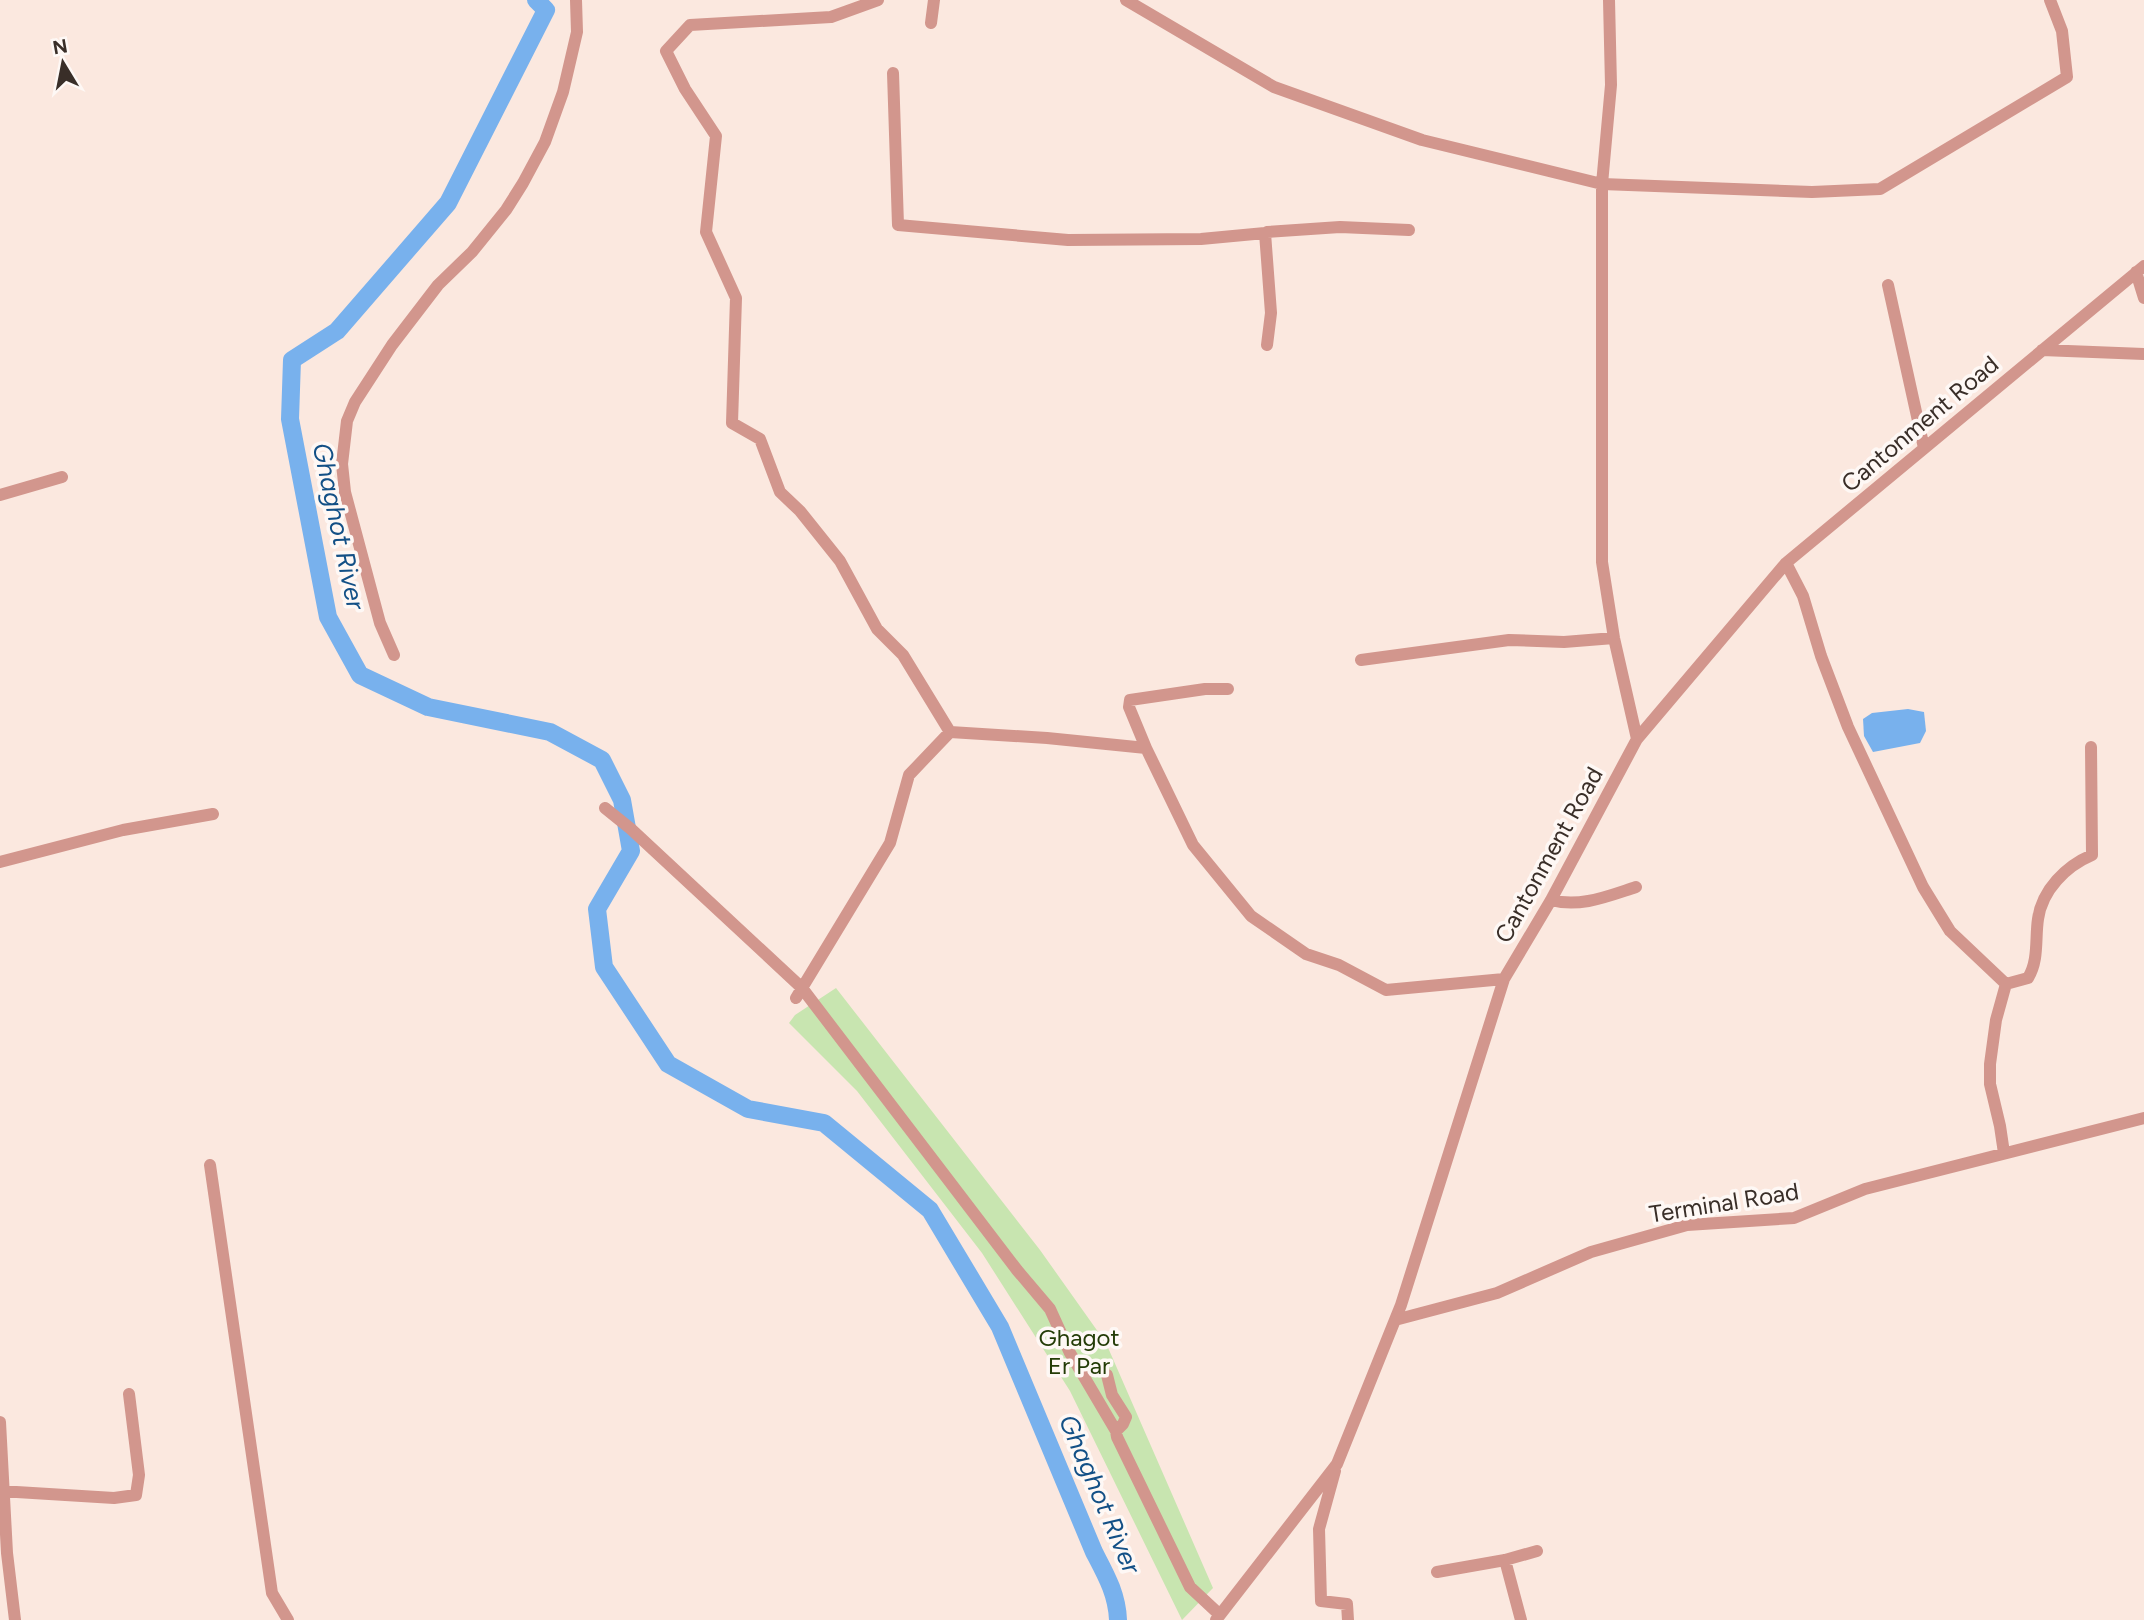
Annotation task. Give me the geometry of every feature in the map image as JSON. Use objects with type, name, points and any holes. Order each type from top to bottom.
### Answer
[{"type":"street","points":[[394,655],[380,623],[345,492],[342,464],[347,421],[355,402],[392,345],[438,285],[472,252],[506,210],[523,183],[545,142],[563,92],[578,32],[576,0]]},
{"type":"street","points":[[878,0],[831,17],[690,25],[666,51],[685,89],[716,136],[706,232],[736,298],[732,423],[760,439],[780,492],[800,511],[840,561],[877,629],[903,655],[950,732]]},
{"type":"street","points":[[931,23],[934,0]]},
{"type":"street","points":[[1126,0],[1274,87],[1422,140],[1602,184],[1812,192],[1880,189],[2067,77],[2062,31],[2050,0]]},
{"type":"street","points":[[1609,0],[1611,85],[1602,184],[1602,562],[1614,638],[1637,738]]},
{"type":"street","points":[[893,73],[898,225],[1068,240],[1201,239],[1340,227],[1409,230]]},
{"type":"street","points":[[1265,233],[1271,313],[1267,345]]},
{"type":"street","points":[[2140,269],[2144,298]]},
{"type":"street","name":"Cantonment Road","points":[[1218,1618],[1337,1464],[1395,1320],[1504,979],[1551,900],[1637,738],[1786,563],[2140,269]]},
{"type":"street","points":[[1888,285],[1924,449]]},
{"type":"street","points":[[2042,350],[2144,354]]},
{"type":"street","points":[[0,495],[62,477]]},
{"type":"street","points":[[1786,563],[1803,596],[1821,656],[1848,727],[1923,887],[1950,931],[2006,984]]},
{"type":"street","points":[[1361,660],[1509,640],[1564,642],[1614,638]]},
{"type":"street","points":[[1228,689],[1205,689],[1130,701],[1129,707],[1194,845],[1251,916],[1306,954],[1339,965],[1386,990],[1504,979]]},
{"type":"street","points":[[799,993],[890,843],[909,775],[950,732],[1146,748]]},
{"type":"street","points":[[2006,984],[2028,978],[2033,970],[2042,902],[2075,862],[2092,855],[2091,747]]},
{"type":"street","points":[[606,808],[799,993],[1050,1309],[1070,1353],[1116,1431],[1190,1587],[1218,1618]]},
{"type":"street","points":[[0,862],[122,830],[213,814]]},
{"type":"street","points":[[1551,900],[1564,904],[1589,902],[1636,887]]},
{"type":"street","points":[[2004,1153],[1990,1084],[1990,1064],[1996,1020],[2006,984]]},
{"type":"street","name":"Terminal Road","points":[[1395,1320],[1497,1293],[1591,1252],[1687,1225],[1794,1218],[1865,1189],[2144,1118]]},
{"type":"street","points":[[210,1165],[272,1593],[288,1620]]},
{"type":"street","points":[[1107,1375],[1112,1395],[1126,1417],[1116,1431]]},
{"type":"street","points":[[2,1491],[114,1498],[136,1495],[139,1475],[129,1394]]},
{"type":"street","points":[[0,1422],[2,1491],[15,1620]]},
{"type":"street","points":[[1337,1464],[1319,1529],[1321,1601],[1347,1604],[1348,1620]]},
{"type":"street","points":[[1437,1572],[1504,1560],[1537,1550]]},
{"type":"street","points":[[1504,1560],[1521,1620]]},
{"type":"green space","name":"Ghagot Er Par","points":[[836,988],[1040,1250],[1106,1343],[1213,1588],[1182,1620],[1070,1391],[982,1253],[857,1091],[789,1023],[795,1015]]},
{"type":"water","points":[[1908,709],[1924,712],[1926,731],[1920,743],[1873,752],[1864,736],[1863,719],[1872,713]]},
{"type":"waterway","name":"Ghaghot River","points":[[536,0],[546,10],[448,203],[337,331],[292,360],[290,419],[328,617],[360,675],[428,707],[550,732],[602,760],[622,800],[631,851],[597,909],[604,967],[668,1064],[748,1109],[824,1123],[930,1210],[1000,1327],[1110,1585],[1118,1620]]}]
